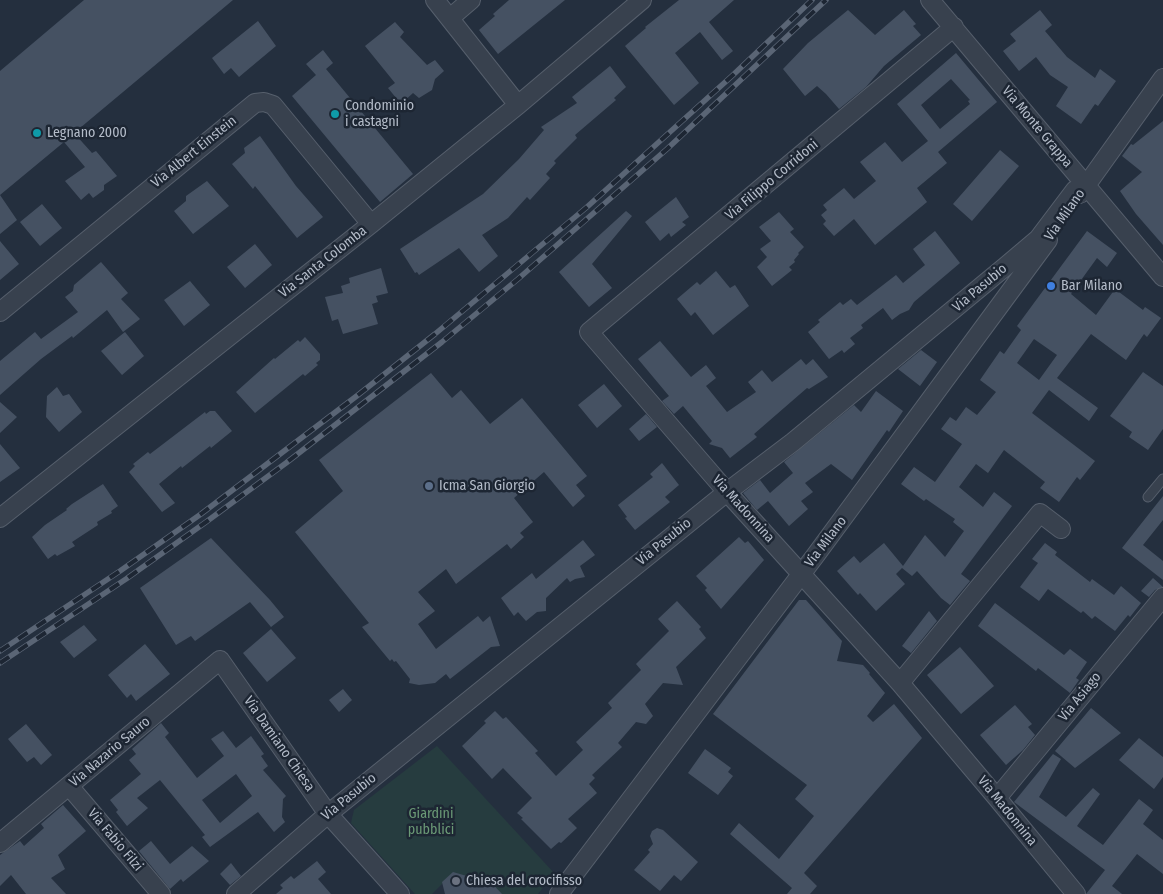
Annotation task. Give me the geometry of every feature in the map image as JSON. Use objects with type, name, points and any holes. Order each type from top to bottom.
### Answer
[{"type":"street","points":[[435,0],[518,105]]},
{"type":"street","points":[[450,18],[471,0]]},
{"type":"street","name":"Via Santa Colomba","points":[[0,518],[371,224],[518,105],[642,0]]},
{"type":"street","name":"Via Monte Grappa","points":[[930,0],[1163,276]]},
{"type":"street","name":"Via Filippo Corridoni","points":[[589,332],[954,27]]},
{"type":"street","points":[[1086,185],[1163,78]]},
{"type":"street","name":"Via Albert Einstein","points":[[0,312],[255,103],[264,102],[274,105],[371,224]]},
{"type":"street","name":"Via Pasubio","points":[[236,894],[328,814],[727,492],[793,442],[1032,245],[1075,190],[1086,185]]},
{"type":"street","name":"Via Milano","points":[[558,894],[802,574],[1086,185]]},
{"type":"street","name":"Via Madonnina","points":[[589,332],[727,492],[900,683],[997,798],[1065,890]]},
{"type":"street","points":[[900,683],[1040,513],[1061,529]]},
{"type":"street","name":"Via Asiago","points":[[997,798],[1163,597]]},
{"type":"street","name":"Via Damiano Chiesa","points":[[220,660],[328,814],[400,894]]},
{"type":"street","name":"Via Nazario Sauro","points":[[0,843],[220,660]]},
{"type":"street","name":"Via Fabio Filzi","points":[[70,786],[161,894]]},
{"type":"lane","points":[[1148,497],[1163,479]]},
{"type":"green space","name":"Giardini pubblici","points":[[437,746],[554,873],[538,894],[487,894],[473,877],[452,874],[432,894],[415,894],[351,823],[354,810]]},
{"type":"building","name":"Legnano 2000","points":[[84,0],[233,0],[74,133],[92,153],[96,151],[117,176],[104,185],[104,190],[93,198],[89,193],[81,200],[65,181],[85,167],[64,142],[0,195],[0,71]]},
{"type":"building","points":[[509,0],[565,0],[498,54],[479,30]]},
{"type":"building","points":[[679,0],[734,0],[709,22],[733,51],[722,60],[700,32],[675,53],[699,83],[674,105],[625,46]]},
{"type":"building","points":[[848,10],[875,35],[904,10],[916,24],[913,26],[921,35],[884,66],[866,87],[839,109],[817,86],[805,96],[783,69],[808,43]]},
{"type":"building","points":[[1040,10],[1052,25],[1045,31],[1067,57],[1095,78],[1100,69],[1116,81],[1098,106],[1095,104],[1081,124],[1056,106],[1068,87],[1050,75],[1036,57],[1019,71],[1003,51],[1016,41],[1010,34]]},
{"type":"building","points":[[258,21],[276,46],[239,77],[231,68],[224,74],[212,58]]},
{"type":"building","points":[[395,22],[404,32],[400,37],[427,65],[435,60],[444,71],[435,79],[432,90],[419,98],[413,93],[401,104],[388,88],[395,83],[365,46]]},
{"type":"building","name":"Condominio i castagni","points":[[323,50],[333,63],[326,69],[413,174],[380,202],[292,96],[316,75],[306,64]]},
{"type":"building","points":[[956,53],[997,102],[938,152],[947,163],[917,188],[927,202],[875,245],[854,219],[834,236],[823,224],[826,221],[821,215],[827,210],[823,205],[844,188],[854,199],[876,181],[860,162],[885,142],[902,162],[928,141],[897,104]],"holes":[[[951,79],[970,100],[968,101],[970,104],[940,129],[921,105]]]},
{"type":"building","points":[[610,66],[626,87],[614,98],[616,100],[575,135],[577,138],[554,161],[556,163],[546,174],[550,178],[530,200],[527,197],[508,218],[482,235],[498,256],[479,272],[459,248],[419,275],[417,272],[415,273],[400,249],[483,194],[519,159],[544,130],[541,127],[577,103],[572,97]]},
{"type":"building","points":[[1163,121],[1163,245],[1136,214],[1120,191],[1142,172],[1122,156],[1131,144],[1133,145]]},
{"type":"building","points":[[260,136],[296,186],[323,217],[297,238],[255,186],[253,189],[232,164],[245,153],[244,148]]},
{"type":"building","points":[[1000,150],[1019,166],[972,221],[953,204]]},
{"type":"building","points":[[207,181],[229,206],[193,234],[174,211],[186,201],[186,196]]},
{"type":"building","points":[[0,195],[17,220],[0,234]]},
{"type":"building","points":[[676,197],[689,217],[682,222],[686,225],[671,237],[669,233],[660,241],[645,222]]},
{"type":"building","points":[[42,204],[62,228],[40,246],[20,222]]},
{"type":"building","points":[[626,211],[632,216],[592,264],[612,288],[589,307],[559,272]]},
{"type":"building","points":[[779,212],[794,229],[790,232],[804,247],[798,253],[794,260],[795,262],[789,267],[792,270],[772,286],[757,267],[767,257],[760,249],[771,241],[759,227]]},
{"type":"building","points":[[935,231],[960,263],[914,302],[909,310],[892,320],[883,308],[861,325],[863,328],[850,338],[855,344],[844,353],[842,350],[829,359],[808,332],[820,322],[818,320],[840,302],[843,305],[851,299],[857,305],[896,275],[903,283],[925,265],[913,249]]},
{"type":"building","points":[[1087,231],[1117,253],[1107,267],[1097,258],[1071,294],[1096,315],[1115,289],[1143,310],[1145,307],[1161,318],[1147,337],[1144,334],[1126,360],[1091,334],[1057,378],[1098,408],[1089,421],[1049,390],[1032,413],[1095,461],[1080,480],[1077,477],[1059,502],[1040,488],[1045,482],[1004,450],[988,473],[976,464],[959,487],[983,507],[994,492],[1012,506],[961,574],[970,581],[950,605],[941,598],[917,571],[912,576],[902,568],[896,574],[905,584],[876,611],[860,593],[858,595],[837,571],[854,556],[860,563],[884,543],[903,566],[925,535],[945,557],[964,531],[953,522],[955,519],[926,499],[924,501],[901,484],[914,467],[935,482],[962,444],[941,429],[950,417],[956,421],[966,407],[977,415],[996,392],[980,380],[1000,351],[1004,354],[1021,330],[1017,326]],"holes":[[[1034,339],[1057,355],[1039,380],[1017,363]]]},
{"type":"building","points":[[0,241],[19,264],[0,280]]},
{"type":"building","points":[[255,244],[272,265],[245,288],[227,267]]},
{"type":"building","points":[[101,262],[128,293],[121,299],[140,319],[123,332],[107,310],[73,338],[72,336],[41,359],[0,395],[0,361],[35,332],[41,339],[78,312],[65,297],[73,291],[74,285]]},
{"type":"building","points":[[381,268],[388,293],[376,296],[378,302],[372,304],[378,324],[343,334],[338,319],[332,321],[325,297],[343,293],[341,286],[350,283],[349,278]]},
{"type":"building","points":[[716,271],[730,288],[735,285],[749,306],[713,335],[695,312],[691,316],[677,299],[697,282],[700,285]]},
{"type":"building","points":[[190,281],[210,305],[184,326],[164,300]]},
{"type":"building","points":[[125,332],[144,356],[122,375],[101,351]]},
{"type":"building","points":[[305,337],[320,354],[320,360],[316,363],[318,365],[305,376],[303,374],[255,413],[236,392],[274,358]]},
{"type":"building","points":[[660,341],[691,377],[706,365],[716,378],[706,386],[727,412],[756,392],[748,382],[762,370],[772,382],[801,359],[806,365],[813,359],[828,377],[809,389],[807,388],[754,434],[757,437],[730,458],[722,448],[709,444],[712,441],[683,406],[674,414],[662,401],[669,396],[638,359]]},
{"type":"building","points":[[921,350],[937,362],[920,386],[898,369]]},
{"type":"building","points":[[1143,372],[1163,386],[1163,429],[1148,450],[1129,437],[1132,432],[1110,416]]},
{"type":"building","name":"Icma San Giorgio","points":[[431,373],[452,398],[461,390],[490,424],[522,398],[587,476],[576,485],[585,496],[573,507],[544,472],[514,498],[533,522],[520,533],[524,537],[511,549],[507,544],[456,584],[446,569],[418,592],[435,611],[418,624],[436,649],[478,616],[483,622],[490,616],[500,646],[491,647],[450,679],[446,674],[435,683],[419,685],[409,683],[410,679],[396,661],[394,662],[392,659],[390,661],[362,627],[369,623],[295,532],[343,491],[319,460]]},
{"type":"building","points":[[604,384],[622,406],[597,428],[578,405]]},
{"type":"building","points":[[57,387],[63,396],[69,394],[82,412],[59,432],[46,417],[47,396]]},
{"type":"building","points":[[876,391],[903,411],[889,432],[887,430],[852,480],[831,464],[805,483],[813,492],[801,501],[808,509],[789,526],[768,501],[757,510],[743,493],[760,480],[770,493],[793,473],[784,462],[854,405],[861,412]]},
{"type":"building","points":[[0,402],[17,417],[0,433]]},
{"type":"building","points":[[210,411],[215,411],[232,431],[182,468],[181,466],[159,484],[175,503],[162,512],[129,472],[135,466],[133,464],[148,452],[150,454],[205,412],[206,414]]},
{"type":"building","points":[[646,414],[657,427],[639,441],[629,429]]},
{"type":"building","points":[[0,444],[20,468],[0,482]]},
{"type":"building","points":[[662,463],[679,485],[665,497],[670,502],[635,530],[625,518],[627,517],[618,505],[653,477],[650,474]]},
{"type":"building","points":[[103,484],[118,506],[111,511],[112,513],[97,522],[98,525],[72,542],[75,546],[48,559],[32,537],[72,504]]},
{"type":"building","points":[[1163,496],[1163,520],[1143,545],[1163,561],[1163,580],[1122,548]]},
{"type":"building","points":[[739,537],[745,543],[748,541],[764,560],[721,609],[705,590],[707,588],[696,576]]},
{"type":"building","points":[[211,538],[284,617],[271,627],[250,602],[195,641],[191,636],[176,645],[140,588]]},
{"type":"building","points":[[583,540],[595,555],[580,566],[585,577],[570,582],[567,578],[546,598],[546,611],[537,612],[526,621],[518,612],[514,616],[501,598],[532,573],[536,579]]},
{"type":"building","points":[[1045,543],[1057,552],[1055,555],[1090,582],[1092,579],[1114,595],[1121,586],[1141,603],[1115,631],[1095,616],[1092,619],[1083,611],[1081,613],[1048,589],[1039,601],[1020,587],[1038,563],[1032,559]]},
{"type":"building","points":[[1153,578],[1163,587],[1155,590],[1149,597],[1141,591]]},
{"type":"building","points":[[799,600],[806,600],[842,641],[837,661],[863,665],[885,693],[867,716],[873,722],[894,704],[922,738],[804,873],[817,886],[810,894],[787,894],[792,888],[730,834],[739,823],[779,859],[814,816],[795,799],[807,785],[713,714]]},
{"type":"building","points":[[677,601],[701,627],[699,629],[706,638],[676,667],[683,685],[663,683],[645,704],[653,716],[646,724],[636,722],[618,743],[622,747],[592,775],[595,778],[589,784],[597,793],[568,819],[577,828],[561,843],[559,842],[551,849],[517,813],[532,798],[503,768],[492,779],[462,746],[486,723],[484,721],[495,711],[503,719],[506,717],[538,751],[535,753],[556,776],[583,750],[576,742],[612,708],[608,703],[641,670],[636,664],[669,631],[658,619]]},
{"type":"building","points":[[995,603],[1064,655],[1070,649],[1087,662],[1076,678],[1079,680],[1070,693],[1038,668],[1036,671],[978,626]]},
{"type":"building","points":[[929,611],[937,621],[911,653],[902,646]]},
{"type":"building","points":[[84,625],[97,640],[74,658],[60,642]]},
{"type":"building","points":[[271,629],[296,658],[267,682],[243,653]]},
{"type":"building","points":[[145,644],[170,674],[136,701],[131,694],[127,698],[108,675]]},
{"type":"building","points":[[960,647],[994,686],[961,714],[927,675]]},
{"type":"building","points":[[343,689],[352,700],[339,712],[329,700]]},
{"type":"building","points":[[1015,705],[1032,724],[1028,727],[1035,735],[1023,750],[1006,765],[980,735]]},
{"type":"building","points":[[1091,708],[1121,733],[1075,768],[1055,751]]},
{"type":"building","points":[[161,723],[169,733],[165,737],[197,778],[224,756],[211,739],[223,731],[236,748],[251,736],[264,754],[261,756],[268,766],[263,770],[286,796],[283,799],[282,817],[285,822],[274,832],[258,812],[210,847],[202,837],[205,835],[160,780],[137,798],[148,808],[127,826],[116,812],[118,810],[110,800],[141,774],[129,760],[136,754],[132,749]],"holes":[[[236,774],[252,796],[220,823],[202,800]]]},
{"type":"building","points":[[26,724],[52,755],[41,765],[34,757],[27,762],[8,739]]},
{"type":"building","points":[[1139,738],[1163,757],[1163,777],[1154,789],[1119,760]]},
{"type":"building","points":[[705,749],[731,768],[728,772],[733,776],[718,795],[688,773]]},
{"type":"building","points":[[1053,754],[1061,759],[1039,797],[1066,817],[1093,788],[1100,794],[1077,826],[1103,845],[1139,799],[1153,810],[1143,824],[1163,840],[1163,874],[1137,854],[1112,886],[1122,894],[1086,894],[1105,870],[1014,802]]},
{"type":"building","points":[[63,805],[86,831],[58,855],[65,869],[51,878],[66,894],[26,894],[11,875],[0,886],[0,855],[20,841],[24,846],[44,828],[41,824]]},
{"type":"building","points":[[657,828],[663,830],[698,862],[681,881],[674,875],[660,891],[634,870],[650,852],[648,850],[653,844],[650,836],[652,831]]},
{"type":"building","points":[[151,841],[170,864],[192,846],[209,861],[183,882],[181,879],[170,889],[139,851]]},
{"type":"building","points":[[317,861],[326,872],[318,879],[331,894],[276,894],[283,888],[280,885],[291,876],[294,879]]},
{"type":"building","points":[[231,863],[241,876],[230,885],[220,874]]},
{"type":"building","name":"Chiesa del crocifisso","points":[[453,872],[477,879],[483,874],[502,894],[445,894],[442,882]]},
{"type":"railway","points":[[0,651],[201,514],[435,334],[587,207],[733,75],[812,0]]},
{"type":"railway","points":[[0,663],[126,579],[206,522],[286,463],[442,342],[518,279],[667,149],[826,0]]},
{"type":"place","name":"Condominio i castagni","points":[[335,114]]},
{"type":"place","name":"Legnano 2000","points":[[37,133]]},
{"type":"place","name":"Bar Milano","points":[[1051,286]]},
{"type":"place","name":"Icma San Giorgio","points":[[429,486]]},
{"type":"place","name":"Chiesa del crocifisso","points":[[456,881]]}]
